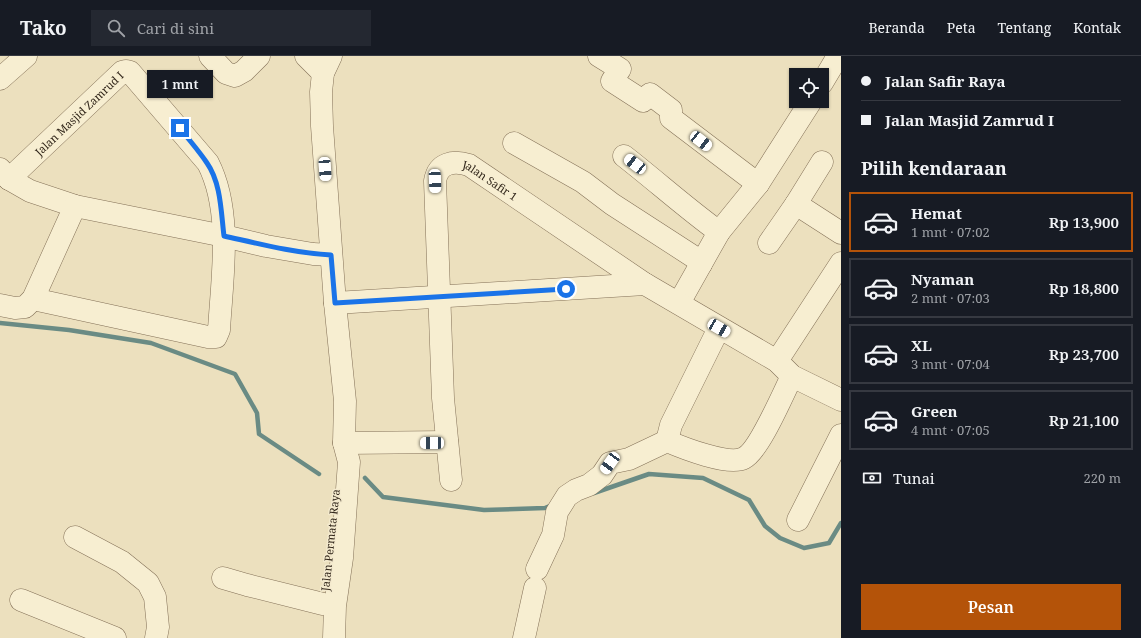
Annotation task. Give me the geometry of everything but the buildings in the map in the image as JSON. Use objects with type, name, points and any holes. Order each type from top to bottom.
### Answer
[{"type":"street","points":[[0,79],[26,56]]},
{"type":"street","points":[[210,56],[226,74],[235,76],[244,71],[259,56]]},
{"type":"street","points":[[306,56],[327,64],[321,92],[322,126],[331,255],[344,401],[344,443],[349,462],[342,558],[335,606],[334,638]]},
{"type":"street","points":[[599,56],[620,69],[612,81],[643,101],[650,94],[671,110],[671,118],[758,184]]},
{"type":"street","points":[[829,71],[838,56]]},
{"type":"street","name":"Jalan Masjid Zamrud I","points":[[4,174],[122,72],[126,71],[130,72],[208,163],[219,192],[224,236],[219,330],[216,337],[208,337],[33,299]]},
{"type":"street","points":[[679,303],[719,232],[758,184],[807,108]]},
{"type":"street","points":[[514,143],[583,182],[612,204],[697,259],[701,264]]},
{"type":"street","points":[[624,156],[656,181],[691,212],[719,232]]},
{"type":"street","name":"Jalan Safir 1","points":[[451,480],[443,398],[438,297],[435,181],[436,172],[442,166],[460,162],[469,165],[645,284],[841,400]]},
{"type":"street","points":[[768,243],[796,204],[822,162]]},
{"type":"street","points":[[4,174],[30,191],[76,206],[266,246],[313,254],[331,255]]},
{"type":"street","points":[[796,204],[841,233]]},
{"type":"street","points":[[0,305],[15,308],[25,307],[33,299],[76,206]]},
{"type":"street","points":[[524,638],[536,579],[553,535],[562,504],[576,490],[589,485],[602,475],[610,463],[629,459],[667,441],[684,448],[728,460],[745,458],[758,445],[785,368],[841,263]]},
{"type":"street","points":[[335,303],[645,284]]},
{"type":"street","points":[[667,441],[671,425],[719,328]]},
{"type":"street","points":[[798,520],[841,435]]},
{"type":"street","points":[[344,443],[447,442]]},
{"type":"street","name":"Jalan Permata Raya","points":[[322,638],[323,604],[330,555],[338,461],[344,443]]},
{"type":"street","points":[[76,537],[122,562],[148,583],[155,597],[158,627],[156,638]]},
{"type":"street","points":[[223,578],[323,604]]},
{"type":"street","points":[[21,600],[115,638]]},
{"type":"waterway","points":[[0,323],[69,330],[151,343],[235,374],[257,413],[259,434],[319,474]]},
{"type":"waterway","points":[[594,493],[649,474],[703,478],[749,500],[765,526],[780,538],[804,548],[829,543],[841,523]]},
{"type":"waterway","points":[[365,478],[383,497],[484,510],[545,508],[552,505]]},
{"type":"route","points":[[180,128],[208,163],[214,176],[219,192],[224,236],[266,246],[313,254],[331,255],[335,303],[566,289]]}]
